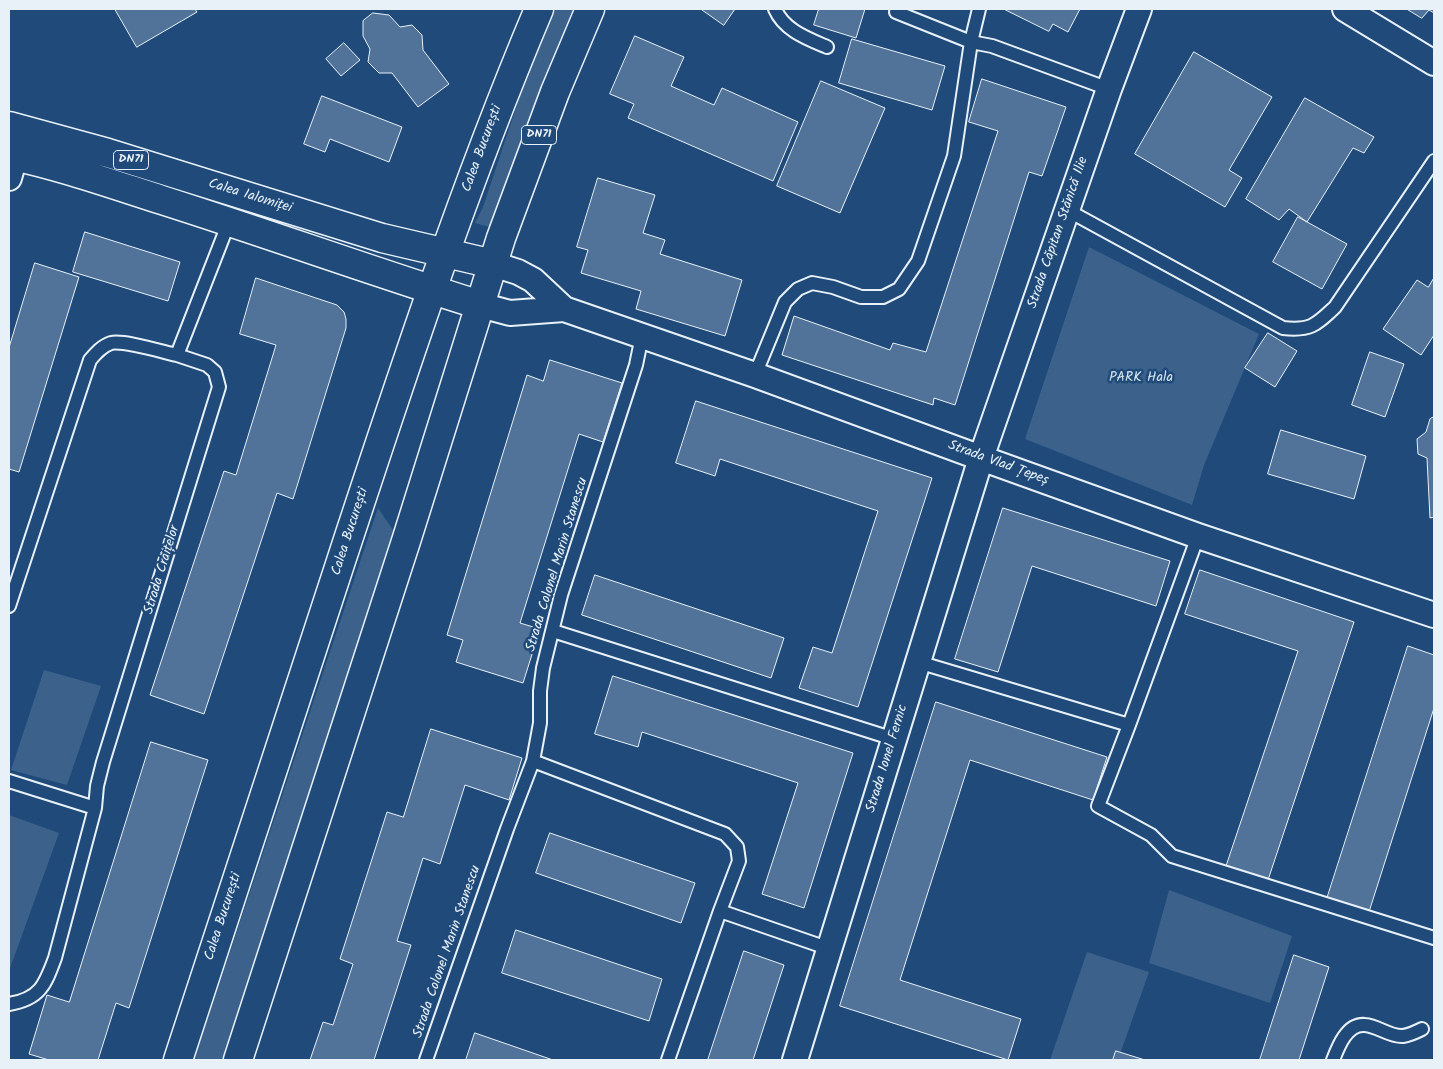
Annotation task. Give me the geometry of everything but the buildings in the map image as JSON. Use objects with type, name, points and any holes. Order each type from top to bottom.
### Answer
[{"type":"main road","name":"Calea București","points":[[178,1060],[400,380],[501,99],[539,9]]},
{"type":"main road","name":"DN71","points":[[11,163],[92,178],[480,305],[504,229],[555,92],[590,9]]},
{"type":"main road","name":"Calea Ialomiței","points":[[16,128],[108,153],[382,238],[493,264]]},
{"type":"main road","points":[[238,1060],[407,538],[480,305]]},
{"type":"street","name":"Strada Căpitan Stănică Ilie","points":[[981,458],[1109,89],[1139,9]]},
{"type":"street","points":[[1345,9],[1434,63]]},
{"type":"street","points":[[11,163],[16,128]]},
{"type":"street","name":"Strada Vlad Țepeș","points":[[493,264],[518,272],[533,280],[564,309]]},
{"type":"street","name":"Strada Vlad Țepeș","points":[[480,305],[510,313],[564,309],[756,375],[1198,536],[1434,615]]},
{"type":"street","name":"Strada Ionel Fernic","points":[[795,1060],[981,458]]},
{"type":"lane","points":[[775,9],[781,21],[796,33],[826,47]]},
{"type":"lane","points":[[756,375],[785,302],[798,289],[812,282],[861,297],[884,297],[899,289],[918,261],[954,156],[971,42],[979,9]]},
{"type":"lane","points":[[896,12],[971,42],[992,46],[1109,89]]},
{"type":"lane","points":[[1067,210],[1283,328],[1300,330],[1317,324],[1335,307],[1434,161]]},
{"type":"lane","points":[[177,355],[229,222]]},
{"type":"lane","name":"Strada Colonel Marin Stanescu","points":[[426,1060],[533,761],[540,723],[540,691],[543,668],[552,631],[564,586],[636,365],[642,336]]},
{"type":"lane","name":"Strada Crăițelor","points":[[9,606],[90,360],[100,349],[113,343],[139,346],[177,355],[206,365],[214,372],[219,388],[103,762],[97,786],[95,808],[55,958],[47,982],[36,994],[21,1002],[9,1004]]},
{"type":"lane","points":[[1198,536],[1098,806],[1151,835],[1172,856],[1434,938]]},
{"type":"lane","points":[[552,631],[894,739]]},
{"type":"lane","points":[[918,662],[1129,726]]},
{"type":"lane","points":[[533,761],[725,834],[737,846],[739,861],[668,1060]]},
{"type":"lane","points":[[9,781],[95,808]]},
{"type":"lane","points":[[720,911],[830,949]]},
{"type":"lane","points":[[1333,1060],[1338,1044],[1354,1028],[1364,1025],[1402,1036],[1422,1029]]},
{"type":"green space","points":[[556,9],[581,9],[493,228],[475,223],[483,207],[540,36]]},
{"type":"green space","name":"PARK Hala","points":[[1089,247],[1259,334],[1204,465],[1192,505],[1025,439]]},
{"type":"green space","points":[[378,508],[397,536],[226,1060],[194,1060]]},
{"type":"green space","points":[[44,670],[101,686],[67,785],[11,770]]},
{"type":"green space","points":[[9,815],[59,833],[9,971]]},
{"type":"green space","points":[[1169,890],[1292,936],[1270,1003],[1149,963]]},
{"type":"green space","points":[[1087,952],[1149,972],[1118,1060],[1050,1060]]}]
